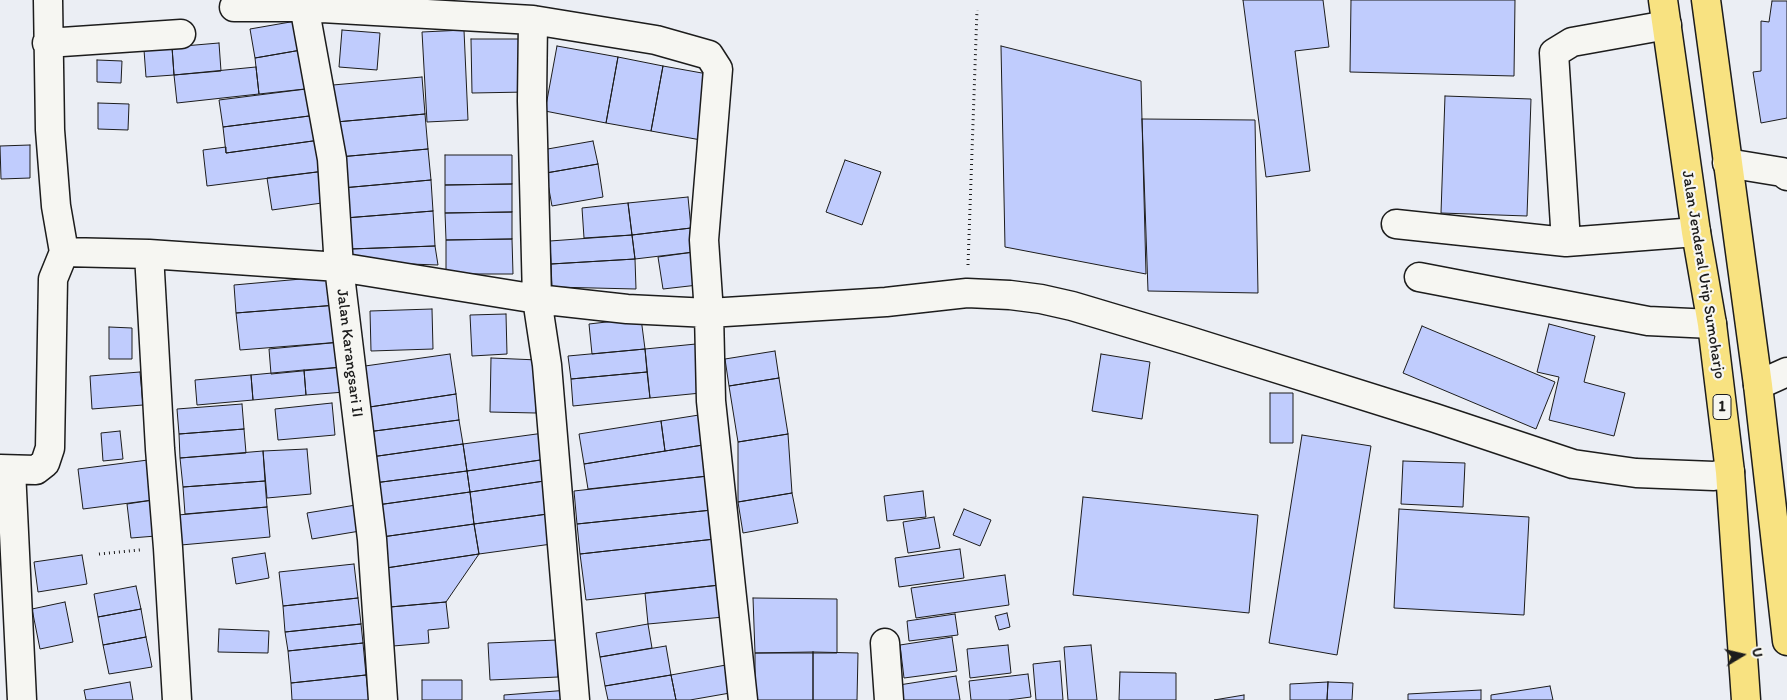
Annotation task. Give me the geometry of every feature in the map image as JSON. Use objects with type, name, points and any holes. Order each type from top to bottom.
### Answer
[{"type":"highway","points":[[1706,0],[1758,385],[1787,641]]},
{"type":"highway","name":"Jalan Jenderal Urip Sumoharjo","points":[[1665,13],[1696,232],[1712,324],[1730,472],[1746,700]]},
{"type":"street","points":[[22,700],[6,470],[36,470],[45,464],[50,448],[53,279],[64,252],[55,196],[50,130],[48,0]]},
{"type":"street","points":[[234,7],[304,4],[533,20],[656,40],[709,55],[718,69],[704,240],[709,313],[711,401],[743,700]]},
{"type":"street","name":"Jalan Karangsari II","points":[[304,4],[332,159],[339,267],[372,539],[383,700]]},
{"type":"street","points":[[1566,242],[1554,53],[1572,42],[1665,13]]},
{"type":"street","points":[[533,20],[532,101],[537,299],[547,366],[574,700]]},
{"type":"street","points":[[48,43],[181,34]]},
{"type":"street","points":[[1727,162],[1782,172],[1787,176]]},
{"type":"street","points":[[1396,224],[1566,242],[1696,232]]},
{"type":"street","points":[[64,252],[149,254],[339,267],[537,299],[627,309],[709,313],[886,302],[967,293],[1041,299],[1072,306],[1435,418],[1573,464],[1636,473],[1714,476],[1730,472]]},
{"type":"street","points":[[149,254],[177,700]]},
{"type":"street","points":[[1419,277],[1648,320],[1712,324]]},
{"type":"street","points":[[1758,385],[1787,372]]},
{"type":"street","points":[[885,643],[889,700]]},
{"type":"path","points":[[967,293],[977,10]]},
{"type":"path","points":[[99,554],[168,548]]},
{"type":"building","points":[[1243,0],[1323,0],[1329,47],[1295,51],[1310,171],[1266,177]]},
{"type":"building","points":[[1351,0],[1515,0],[1514,76],[1350,72]]},
{"type":"building","points":[[1772,1],[1787,1],[1787,118],[1761,123],[1753,72],[1761,71],[1761,21],[1769,22]]},
{"type":"building","points":[[302,20],[307,49],[255,58],[250,29]]},
{"type":"building","points":[[342,30],[380,33],[377,70],[339,67]]},
{"type":"building","points":[[464,30],[468,120],[427,122],[422,32]]},
{"type":"building","points":[[471,39],[526,39],[527,92],[472,93]]},
{"type":"building","points":[[219,43],[221,71],[174,75],[172,47]]},
{"type":"building","points":[[557,46],[618,57],[606,123],[545,111]]},
{"type":"building","points":[[1001,46],[1141,81],[1146,274],[1005,247]]},
{"type":"building","points":[[172,47],[174,75],[146,77],[144,50]]},
{"type":"building","points":[[307,49],[314,88],[259,94],[255,58]]},
{"type":"building","points":[[618,57],[663,66],[651,131],[606,123]]},
{"type":"building","points":[[97,60],[122,61],[121,83],[97,82]]},
{"type":"building","points":[[663,66],[713,75],[701,140],[651,131]]},
{"type":"building","points":[[256,67],[259,94],[177,103],[174,75]]},
{"type":"building","points":[[422,77],[425,114],[336,122],[333,85]]},
{"type":"building","points":[[314,88],[317,115],[223,127],[219,100]]},
{"type":"building","points":[[1445,96],[1531,99],[1527,216],[1441,213]]},
{"type":"building","points":[[98,103],[129,104],[128,130],[98,129]]},
{"type":"building","points":[[425,114],[428,149],[339,157],[336,122]]},
{"type":"building","points":[[317,115],[320,140],[226,153],[223,127]]},
{"type":"building","points":[[1142,119],[1255,120],[1258,293],[1148,291]]},
{"type":"building","points":[[320,140],[325,171],[207,186],[203,150],[226,147],[226,153]]},
{"type":"building","points":[[593,141],[598,164],[546,173],[542,150]]},
{"type":"building","points":[[30,145],[30,178],[1,179],[0,146]]},
{"type":"building","points":[[428,149],[431,180],[342,188],[339,157]]},
{"type":"building","points":[[445,155],[512,155],[512,184],[445,185]]},
{"type":"building","points":[[845,160],[881,172],[862,225],[826,212]]},
{"type":"building","points":[[598,164],[603,197],[552,206],[546,173]]},
{"type":"building","points":[[325,171],[329,202],[272,210],[267,178]]},
{"type":"building","points":[[431,180],[433,211],[345,218],[342,188]]},
{"type":"building","points":[[512,184],[512,212],[445,213],[445,185]]},
{"type":"building","points":[[688,197],[691,228],[632,235],[628,203]]},
{"type":"building","points":[[628,203],[632,235],[584,238],[582,208]]},
{"type":"building","points":[[433,211],[435,246],[350,249],[345,218]]},
{"type":"building","points":[[512,212],[512,239],[446,240],[445,213]]},
{"type":"building","points":[[691,228],[694,252],[635,259],[632,235]]},
{"type":"building","points":[[632,235],[635,259],[551,264],[550,241]]},
{"type":"building","points":[[512,239],[513,274],[446,274],[446,240]]},
{"type":"building","points":[[435,246],[438,265],[352,262],[350,249]]},
{"type":"building","points":[[694,252],[698,285],[663,289],[658,257]]},
{"type":"building","points":[[635,259],[636,289],[552,287],[551,264]]},
{"type":"building","points":[[335,276],[337,305],[236,313],[234,285]]},
{"type":"building","points":[[337,305],[341,342],[240,350],[236,313]]},
{"type":"building","points":[[432,309],[433,349],[371,351],[370,311]]},
{"type":"building","points":[[506,314],[507,354],[472,356],[470,315]]},
{"type":"building","points":[[641,318],[645,349],[592,354],[589,324]]},
{"type":"building","points":[[1549,324],[1595,336],[1584,382],[1625,393],[1614,436],[1549,420],[1559,377],[1537,372]]},
{"type":"building","points":[[1422,326],[1555,382],[1536,429],[1403,373]]},
{"type":"building","points":[[109,327],[132,328],[132,359],[109,359]]},
{"type":"building","points":[[341,342],[343,367],[271,374],[269,349]]},
{"type":"building","points":[[696,344],[701,393],[650,398],[645,349]]},
{"type":"building","points":[[645,349],[647,372],[571,379],[568,356]]},
{"type":"building","points":[[775,351],[779,378],[729,386],[725,359]]},
{"type":"building","points":[[450,354],[456,394],[363,408],[358,367]]},
{"type":"building","points":[[1101,354],[1150,362],[1142,419],[1092,411]]},
{"type":"building","points":[[491,358],[538,360],[536,413],[490,412]]},
{"type":"building","points":[[343,367],[345,392],[306,395],[304,370]]},
{"type":"building","points":[[304,370],[306,395],[253,400],[251,375]]},
{"type":"building","points":[[140,372],[143,405],[92,409],[90,376]]},
{"type":"building","points":[[647,372],[650,398],[573,406],[571,379]]},
{"type":"building","points":[[251,375],[253,400],[197,405],[195,380]]},
{"type":"building","points":[[779,378],[788,434],[738,442],[729,386]]},
{"type":"building","points":[[1270,393],[1293,393],[1293,443],[1270,443]]},
{"type":"building","points":[[456,394],[459,420],[367,432],[363,408]]},
{"type":"building","points":[[332,403],[335,435],[278,440],[275,409]]},
{"type":"building","points":[[242,404],[244,429],[179,434],[177,409]]},
{"type":"building","points":[[699,415],[703,445],[665,451],[661,421]]},
{"type":"building","points":[[459,420],[463,444],[371,457],[367,432]]},
{"type":"building","points":[[661,421],[665,451],[584,464],[579,434]]},
{"type":"building","points":[[244,429],[246,453],[180,458],[179,434]]},
{"type":"building","points":[[120,431],[123,459],[103,461],[101,433]]},
{"type":"building","points":[[544,433],[547,459],[467,471],[463,444]]},
{"type":"building","points":[[788,434],[792,493],[738,502],[738,442]]},
{"type":"building","points":[[1302,435],[1371,446],[1337,655],[1269,643]]},
{"type":"building","points":[[463,444],[467,471],[374,483],[371,457]]},
{"type":"building","points":[[703,445],[708,476],[588,489],[584,464]]},
{"type":"building","points":[[307,449],[311,494],[267,498],[263,451]]},
{"type":"building","points":[[263,451],[265,481],[183,487],[180,458]]},
{"type":"building","points":[[547,459],[551,480],[470,492],[467,471]]},
{"type":"building","points":[[148,460],[153,500],[83,509],[78,469]]},
{"type":"building","points":[[1403,461],[1465,463],[1463,507],[1401,504]]},
{"type":"building","points":[[467,471],[470,492],[377,505],[374,483]]},
{"type":"building","points":[[708,476],[712,510],[577,524],[574,491]]},
{"type":"building","points":[[551,480],[555,513],[474,524],[470,492]]},
{"type":"building","points":[[265,481],[267,507],[185,514],[183,487]]},
{"type":"building","points":[[923,491],[926,517],[887,521],[884,496]]},
{"type":"building","points":[[470,492],[474,524],[382,537],[377,505]]},
{"type":"building","points":[[792,493],[798,523],[743,533],[738,502]]},
{"type":"building","points":[[1083,497],[1258,515],[1249,613],[1073,595]]},
{"type":"building","points":[[153,500],[156,536],[131,538],[127,504]]},
{"type":"building","points":[[356,505],[360,531],[312,539],[307,513]]},
{"type":"building","points":[[267,507],[270,537],[181,545],[178,515]]},
{"type":"building","points":[[964,509],[991,520],[980,546],[953,535]]},
{"type":"building","points":[[1399,509],[1529,517],[1524,615],[1394,608]]},
{"type":"building","points":[[712,510],[715,539],[580,554],[577,524]]},
{"type":"building","points":[[555,513],[559,543],[479,554],[474,524]]},
{"type":"building","points":[[934,517],[940,548],[908,553],[903,522]]},
{"type":"building","points":[[474,524],[479,554],[386,568],[382,537]]},
{"type":"building","points":[[715,539],[720,585],[586,600],[580,554]]},
{"type":"building","points":[[960,549],[964,578],[899,587],[895,558]]},
{"type":"building","points":[[265,553],[269,578],[236,584],[232,558]]},
{"type":"building","points":[[479,554],[446,602],[390,607],[386,568]]},
{"type":"building","points":[[82,555],[87,584],[38,592],[34,562]]},
{"type":"building","points":[[354,564],[358,598],[283,606],[279,572]]},
{"type":"building","points":[[1005,575],[1009,605],[916,618],[911,588]]},
{"type":"building","points":[[720,585],[724,617],[648,624],[645,593]]},
{"type":"building","points":[[136,586],[141,609],[98,617],[94,594]]},
{"type":"building","points":[[358,598],[361,624],[285,632],[283,606]]},
{"type":"building","points":[[753,598],[837,599],[837,653],[755,653]]},
{"type":"building","points":[[65,602],[73,642],[40,649],[32,609]]},
{"type":"building","points":[[446,602],[449,628],[428,630],[429,643],[393,646],[390,607]]},
{"type":"building","points":[[141,609],[146,637],[103,645],[98,617]]},
{"type":"building","points":[[1007,613],[1010,627],[999,630],[995,616]]},
{"type":"building","points":[[955,614],[958,635],[909,641],[907,621]]},
{"type":"building","points":[[361,624],[363,643],[288,651],[285,632]]},
{"type":"building","points":[[648,624],[652,648],[600,657],[596,633]]},
{"type":"building","points":[[219,629],[269,631],[268,653],[218,652]]},
{"type":"building","points":[[146,637],[152,667],[109,674],[103,645]]},
{"type":"building","points":[[952,637],[957,671],[904,678],[900,645]]},
{"type":"building","points":[[557,640],[558,677],[490,680],[488,643]]},
{"type":"building","points":[[363,643],[366,675],[291,683],[288,651]]},
{"type":"building","points":[[1008,645],[1011,673],[970,678],[967,649]]},
{"type":"building","points":[[1091,645],[1097,700],[1068,700],[1064,647]]},
{"type":"building","points":[[666,646],[671,675],[605,686],[600,657]]},
{"type":"building","points":[[813,652],[858,653],[857,700],[813,700]]},
{"type":"building","points":[[813,652],[813,700],[755,700],[755,653]]},
{"type":"building","points":[[1060,661],[1063,700],[1036,700],[1033,664]]},
{"type":"building","points":[[726,665],[730,693],[690,700],[676,700],[671,675]]},
{"type":"building","points":[[1120,672],[1176,673],[1176,700],[1119,700]]},
{"type":"building","points":[[1028,674],[1031,697],[1008,700],[971,700],[969,681]]},
{"type":"building","points":[[366,675],[369,700],[292,700],[291,683]]},
{"type":"building","points":[[671,675],[676,700],[608,700],[605,686]]},
{"type":"building","points":[[956,676],[960,700],[901,700],[899,685]]},
{"type":"building","points":[[422,680],[462,680],[462,700],[422,700]]},
{"type":"building","points":[[130,682],[133,700],[86,700],[84,690]]},
{"type":"building","points":[[1328,682],[1353,683],[1352,700],[1327,700]]},
{"type":"building","points":[[1328,682],[1327,700],[1290,700],[1290,684]]},
{"type":"building","points":[[1550,686],[1553,700],[1491,700],[1491,695]]},
{"type":"building","points":[[569,690],[570,700],[504,700],[504,695]]},
{"type":"building","points":[[1481,690],[1481,700],[1408,700],[1408,694]]},
{"type":"building","points":[[1244,695],[1244,700],[1214,700]]}]
